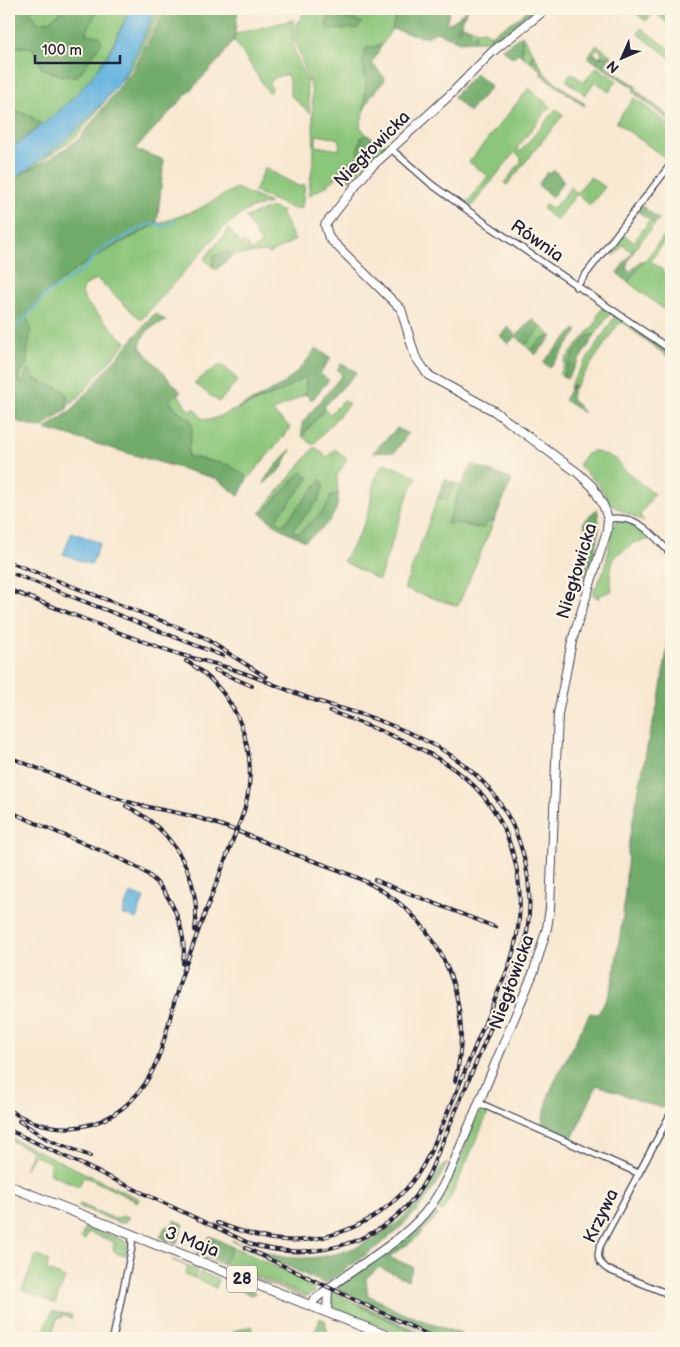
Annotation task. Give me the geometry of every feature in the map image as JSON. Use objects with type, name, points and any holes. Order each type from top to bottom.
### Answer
[{"type":"main road","name":"3 Maja","points":[[9,1187],[392,1338]]},
{"type":"street","name":"Niegłowicka","points":[[309,1304],[397,1240],[425,1213],[449,1174],[534,971],[547,928],[558,714],[572,641],[603,546],[608,519],[597,492],[578,473],[494,411],[428,375],[414,356],[401,309],[326,234],[325,228],[328,219],[360,179],[390,148],[436,107],[492,52],[546,9]]},
{"type":"street","name":"Równia","points":[[390,148],[431,184],[576,287],[671,350]]},
{"type":"street","points":[[576,287],[671,164]]},
{"type":"street","points":[[608,519],[624,517],[635,521],[670,551]]},
{"type":"street","points":[[479,1103],[638,1173]]},
{"type":"street","name":"Krzywa","points":[[671,1113],[600,1246],[598,1260],[609,1270],[671,1295]]},
{"type":"street","points":[[113,1338],[132,1247],[132,1236]]},
{"type":"street","points":[[327,1312],[328,1290]]},
{"type":"green space","points":[[18,9],[29,9],[38,23],[49,21],[65,9],[98,9],[85,34],[99,36],[102,42],[79,75],[75,77],[65,76],[41,68],[37,55],[31,47],[18,47],[9,53],[9,27]]},
{"type":"green space","points":[[29,9],[65,9],[49,21],[38,23]]},
{"type":"green space","points":[[98,9],[130,9],[108,52],[88,84],[70,103],[43,126],[28,115],[9,111],[9,53],[18,47],[31,47],[37,55],[41,68],[66,77],[91,37],[85,35]]},
{"type":"green space","points":[[156,9],[162,9],[134,65],[76,137],[36,166],[17,176],[103,103],[124,75]]},
{"type":"green space","points":[[165,9],[238,9],[234,40],[219,60],[135,149],[164,160],[157,224],[103,252],[70,274],[39,300],[26,316],[31,328],[26,366],[20,371],[18,381],[22,383],[29,370],[36,380],[61,389],[67,394],[68,408],[41,428],[9,419],[9,181],[48,160],[78,140],[135,67]]},
{"type":"green space","points":[[306,9],[398,9],[392,29],[382,45],[366,48],[364,61],[366,94],[360,126],[366,134],[361,138],[362,154],[339,172],[339,175],[328,185],[308,196],[314,155],[312,91],[295,40],[296,26]],"holes":[[[316,135],[340,139],[339,150],[316,146]]]},
{"type":"green space","points":[[398,9],[450,9],[446,24],[454,21],[467,9],[461,24],[449,37],[436,32],[426,38],[392,29]]},
{"type":"green space","points":[[528,9],[532,14],[493,44],[490,35],[520,17]]},
{"type":"green space","points":[[630,9],[664,9],[671,14],[671,26],[654,12],[646,21]]},
{"type":"green space","points":[[332,12],[362,23],[358,28],[328,29],[326,24]]},
{"type":"green space","points":[[293,20],[294,50],[306,79],[310,113],[290,95],[290,83],[287,75],[279,76],[269,84],[272,88],[269,93],[234,40],[235,34]]},
{"type":"green space","points":[[461,24],[478,31],[485,30],[490,35],[493,44],[487,41],[475,41],[476,35],[469,33],[461,26],[453,39],[449,37]]},
{"type":"green space","points":[[461,26],[471,30],[469,33],[476,35],[475,41],[459,42],[453,39]]},
{"type":"green space","points":[[641,28],[671,50],[671,58],[638,34]]},
{"type":"green space","points":[[522,35],[533,53],[530,62],[522,56]]},
{"type":"green space","points":[[522,35],[522,56],[518,53],[513,58],[502,49]]},
{"type":"green space","points":[[382,45],[372,63],[386,79],[371,96],[364,110],[366,82],[362,61],[366,48]]},
{"type":"green space","points":[[597,45],[612,56],[599,57],[602,53],[598,48],[594,52],[597,57],[590,54]]},
{"type":"green space","points":[[533,53],[546,75],[585,104],[584,106],[540,74],[542,71],[530,62]]},
{"type":"green space","points":[[590,54],[600,57],[612,56],[605,65],[636,86],[636,90],[671,118],[671,122],[634,93],[634,88],[587,57]]},
{"type":"green space","points":[[597,67],[617,81],[609,92],[595,81],[585,95],[566,80],[571,73],[584,82]]},
{"type":"green space","points":[[476,73],[491,87],[469,112],[453,97]]},
{"type":"green space","points":[[529,88],[550,106],[517,148],[520,152],[556,109],[563,115],[507,185],[504,183],[521,162],[521,158],[515,152],[470,208],[465,205],[488,176],[469,162]]},
{"type":"green space","points":[[634,98],[671,126],[671,148],[664,157],[616,122]]},
{"type":"green space","points":[[9,111],[28,115],[43,126],[9,150]]},
{"type":"green space","points":[[366,134],[371,137],[371,154],[356,166],[348,169],[344,180],[339,175],[340,168],[361,154],[357,153],[361,138]]},
{"type":"green space","points":[[371,137],[387,145],[363,166],[351,180],[344,180],[346,171],[356,166],[370,149]]},
{"type":"green space","points":[[265,168],[300,187],[305,184],[302,208],[294,209],[254,192]]},
{"type":"green space","points":[[554,170],[564,181],[552,197],[538,185],[547,172],[550,174]]},
{"type":"green space","points":[[590,177],[605,187],[590,205],[577,194],[556,220],[543,209],[546,204],[553,209],[571,187],[577,193]]},
{"type":"green space","points":[[236,188],[270,203],[249,209],[225,226],[141,320],[97,279],[84,286],[82,293],[86,302],[126,342],[76,400],[68,404],[66,396],[62,391],[39,381],[31,372],[26,371],[26,377],[22,383],[18,382],[20,371],[26,367],[26,316],[40,297],[84,262],[157,224],[197,210]]},
{"type":"green space","points":[[641,205],[659,219],[655,224],[637,211]]},
{"type":"green space","points":[[269,208],[274,208],[283,212],[280,211],[295,240],[269,254],[267,252],[233,255],[230,252],[216,255],[213,259],[212,267],[204,259],[229,229],[241,244],[245,242],[252,251],[261,243],[246,217]]},
{"type":"green space","points":[[637,211],[622,234],[634,242],[650,220],[655,224],[632,252],[623,245],[615,255],[608,250]]},
{"type":"green space","points":[[671,232],[671,243],[666,239]]},
{"type":"green space","points":[[663,237],[666,239],[651,261],[671,277],[671,304],[666,311],[628,282]]},
{"type":"green space","points":[[635,248],[626,267],[630,272],[640,261],[644,261],[628,282],[617,273]]},
{"type":"green space","points":[[230,252],[233,255],[216,270],[212,267],[214,256]]},
{"type":"green space","points":[[603,307],[611,312],[595,335],[587,336],[572,356],[563,376],[559,374],[565,365],[564,361],[598,320],[597,316]]},
{"type":"green space","points":[[155,313],[166,321],[146,333],[140,347],[181,392],[169,400],[178,411],[191,420],[192,429],[188,456],[229,465],[246,476],[246,481],[239,496],[217,479],[45,429],[72,410]]},
{"type":"green space","points":[[616,315],[641,332],[640,336],[623,323],[619,323],[574,389],[573,385],[569,390],[572,382]]},
{"type":"green space","points":[[532,319],[542,327],[525,345],[516,336]]},
{"type":"green space","points":[[508,327],[516,336],[508,344],[500,336]]},
{"type":"green space","points":[[542,327],[551,336],[540,340],[530,350],[525,345]]},
{"type":"green space","points":[[575,329],[578,331],[550,368],[543,362]]},
{"type":"green space","points":[[641,332],[671,353],[671,359],[640,336]]},
{"type":"green space","points":[[595,335],[567,379],[563,376],[572,356],[587,336]]},
{"type":"green space","points":[[551,336],[535,355],[530,350],[540,340]]},
{"type":"green space","points":[[316,348],[331,358],[320,374],[329,380],[312,400],[305,394],[306,381],[304,377],[280,392],[237,408],[281,385],[298,370]]},
{"type":"green space","points":[[221,364],[238,380],[219,402],[194,383]]},
{"type":"green space","points":[[341,364],[357,372],[324,407],[325,409],[302,436],[302,423],[342,375],[337,370]]},
{"type":"green space","points":[[304,377],[306,380],[305,394],[272,412],[290,427],[246,481],[245,476],[229,465],[188,456],[192,429],[191,420],[178,411],[169,400],[178,394],[190,412],[195,408],[201,418],[210,420],[280,392]]},
{"type":"green space","points":[[574,384],[571,398],[584,413],[564,400]]},
{"type":"green space","points":[[344,400],[349,404],[313,445],[302,436],[325,409],[330,414]]},
{"type":"green space","points":[[397,428],[408,434],[395,452],[372,453]]},
{"type":"green space","points":[[315,447],[327,457],[335,449],[347,459],[337,476],[338,493],[331,496],[324,510],[299,533],[291,531],[313,508],[317,484],[283,525],[275,520],[309,478],[302,472],[262,514],[260,513]]},
{"type":"green space","points":[[291,449],[282,468],[264,484],[267,476]]},
{"type":"green space","points":[[592,450],[616,459],[621,467],[654,494],[640,515],[644,522],[611,505],[599,485],[578,465],[586,454],[591,453]]},
{"type":"green space","points":[[385,463],[417,477],[408,495],[379,580],[343,561],[365,522],[376,475]]},
{"type":"green space","points":[[472,464],[512,480],[494,521],[488,521],[483,528],[460,523],[447,524],[461,486]]},
{"type":"green space","points":[[301,472],[309,478],[276,519],[283,525],[321,480],[324,486],[318,501],[292,531],[299,533],[324,510],[331,496],[338,493],[336,509],[329,521],[305,541],[278,527],[262,514]]},
{"type":"green space","points":[[445,479],[454,483],[447,501],[438,497]]},
{"type":"green space","points":[[454,483],[461,486],[447,524],[460,523],[475,528],[494,521],[458,606],[404,589],[438,497],[447,501]]},
{"type":"green space","points":[[597,508],[599,526],[597,543],[586,577],[582,578],[591,542],[583,523]]},
{"type":"green space","points":[[618,521],[633,523],[652,539],[633,543],[613,559],[610,575],[612,591],[598,596],[599,599],[592,594],[605,569],[613,526]]},
{"type":"green space","points":[[671,626],[671,1109],[651,1105],[597,1085],[571,1141],[541,1128],[549,1094],[557,1076],[590,1013],[598,1014],[609,994],[614,976],[623,915],[629,840],[649,737],[659,699]]},
{"type":"green space","points":[[481,1108],[489,1111],[450,1199],[442,1211],[434,1208],[458,1164]]},
{"type":"green space","points":[[9,1137],[139,1199],[138,1202],[84,1176],[79,1186],[49,1174],[51,1163],[34,1155],[25,1169],[32,1151],[9,1140]]},
{"type":"green space","points":[[448,1162],[437,1183],[424,1201],[396,1232],[325,1284],[231,1240],[262,1252],[294,1258],[312,1258],[345,1251],[377,1237],[404,1216],[420,1199],[438,1170]]},
{"type":"green space","points":[[80,1204],[115,1219],[123,1216],[129,1217],[125,1222],[119,1223],[78,1206]]},
{"type":"green space","points":[[431,1212],[439,1215],[414,1240],[389,1257],[413,1267],[408,1280],[379,1267],[366,1278],[368,1295],[400,1312],[472,1338],[440,1338],[335,1288],[401,1240]]},
{"type":"green space","points":[[175,1220],[184,1224],[176,1244],[160,1237],[165,1227],[172,1225]]},
{"type":"green space","points":[[86,1226],[128,1242],[126,1255],[117,1254],[113,1249],[114,1242],[88,1232],[85,1240],[81,1238]]},
{"type":"green space","points":[[210,1236],[233,1247],[224,1263],[196,1252],[200,1244],[205,1245]]},
{"type":"green space","points":[[233,1247],[308,1281],[315,1292],[307,1296],[224,1263]]},
{"type":"green space","points":[[196,1254],[301,1296],[307,1298],[302,1297]]},
{"type":"green space","points":[[36,1255],[49,1261],[46,1270],[65,1278],[55,1304],[22,1290]]},
{"type":"green space","points":[[188,1266],[197,1270],[196,1279],[185,1275]]},
{"type":"green space","points":[[200,1272],[218,1279],[216,1288],[198,1280]]},
{"type":"green space","points":[[225,1281],[256,1293],[251,1295],[227,1285]]},
{"type":"green space","points":[[333,1291],[416,1334],[419,1338],[411,1338],[335,1308],[331,1298]]},
{"type":"green space","points":[[358,1303],[432,1338],[419,1338],[416,1334],[363,1308]]},
{"type":"green space","points":[[52,1311],[72,1315],[71,1320],[64,1314],[62,1318],[58,1317],[50,1338],[41,1338]]},
{"type":"green space","points":[[320,1318],[325,1320],[329,1338],[312,1338]]},
{"type":"green space","points":[[252,1326],[255,1338],[236,1338],[233,1331]]},
{"type":"water","points":[[130,9],[156,9],[124,75],[88,119],[40,160],[9,181],[9,150],[50,119],[74,97],[110,52]]},
{"type":"water","points":[[72,532],[100,543],[91,565],[63,554]]},
{"type":"water","points":[[130,893],[144,898],[136,919],[122,914]]},
{"type":"waterway","points":[[9,331],[21,323],[45,295],[84,269],[99,251],[146,225],[159,224],[163,227],[176,221]]},
{"type":"railway","points":[[9,562],[201,636],[266,677]]},
{"type":"railway","points":[[9,572],[223,656]]},
{"type":"railway","points":[[9,590],[160,648],[240,672],[314,700],[375,719],[439,748],[469,769],[488,787],[503,807],[515,830],[523,853],[528,878],[529,903],[527,929],[522,954],[429,1174],[415,1196],[397,1215],[377,1230],[354,1241],[330,1248],[305,1251],[279,1250],[253,1245],[9,1130]]},
{"type":"railway","points":[[9,1110],[31,1121],[52,1127],[74,1127],[94,1123],[113,1115],[130,1102],[145,1084],[156,1063],[164,1042],[182,975],[244,811],[249,789],[250,767],[247,746],[241,726],[232,707],[220,689],[186,661]]},
{"type":"railway","points":[[215,670],[252,686]]},
{"type":"railway","points":[[217,1223],[272,1239],[315,1239],[355,1226],[391,1204],[419,1172],[435,1143],[509,966],[516,939],[519,912],[519,884],[514,858],[505,832],[493,809],[475,787],[439,759],[394,736],[330,711]]},
{"type":"railway","points":[[9,757],[114,797],[195,817],[231,829],[353,876],[372,885],[397,901],[418,921],[435,943],[448,968],[456,995],[460,1023],[460,1052],[455,1081]]},
{"type":"railway","points":[[126,806],[158,828],[181,857],[189,874],[194,892],[196,911],[195,931]]},
{"type":"railway","points":[[9,811],[128,862],[152,878],[169,899],[180,924],[183,937],[183,964]]},
{"type":"railway","points":[[375,880],[495,927]]},
{"type":"railway","points":[[19,1121],[49,1140],[90,1156]]},
{"type":"railway","points":[[246,1248],[435,1338]]}]
